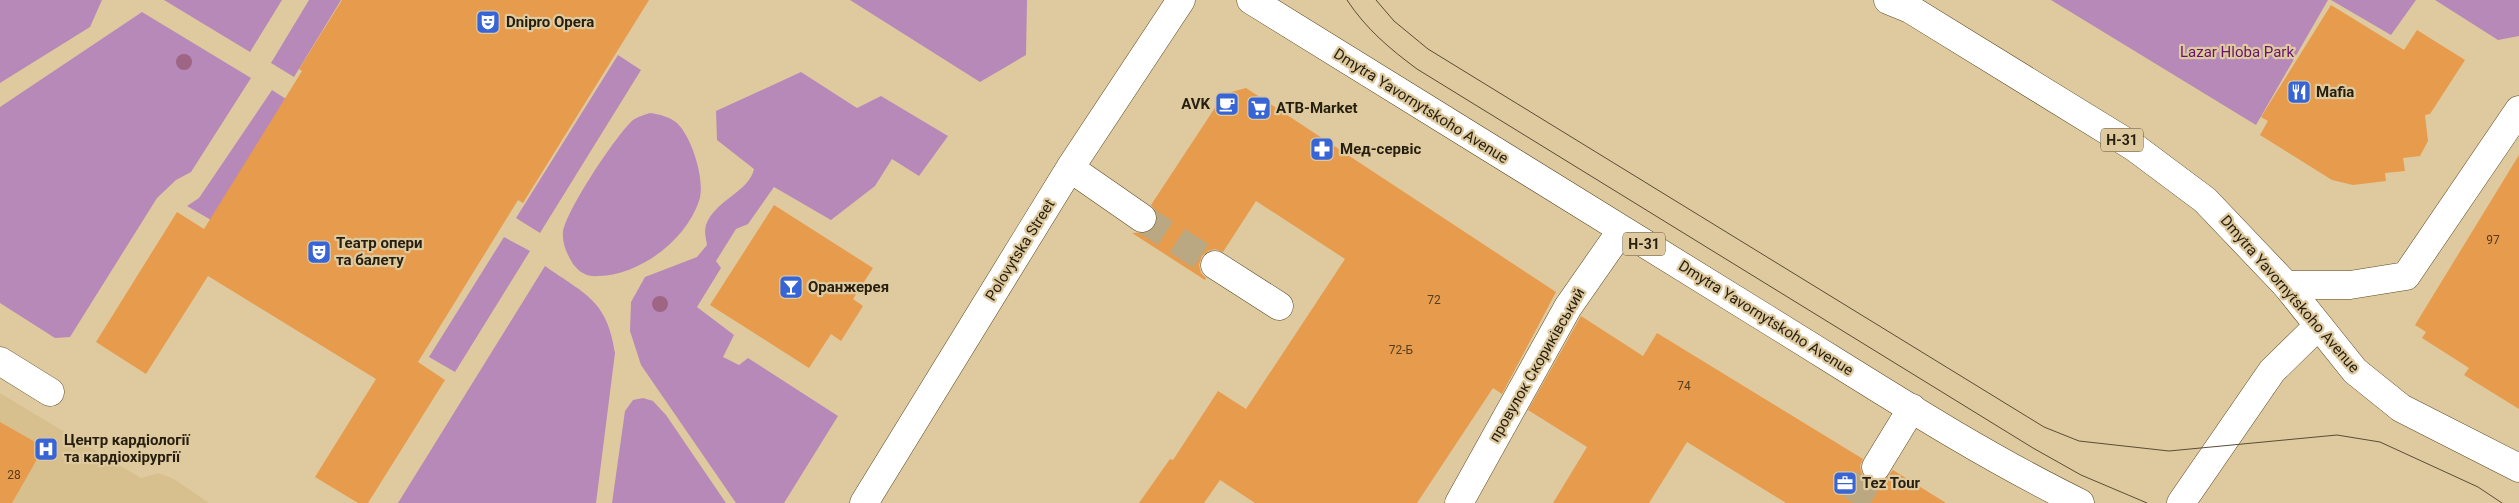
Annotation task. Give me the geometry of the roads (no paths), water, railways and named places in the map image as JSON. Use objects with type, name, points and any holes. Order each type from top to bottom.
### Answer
[{"type":"main road","name":"Polovytska Street","points":[[864,503],[1070,168],[1181,0]]},
{"type":"main road","name":"Dmytra Yavornytskoho Avenue","points":[[1251,0],[1912,408],[2039,483],[2080,503]]},
{"type":"main road","name":"Dmytra Yavornytskoho Avenue","points":[[1888,0],[1910,9],[2134,147],[2205,200],[2286,286],[2355,371],[2401,408],[2519,468]]},
{"type":"main road","points":[[2286,286],[2350,285],[2406,276],[2519,110]]},
{"type":"main road","points":[[1070,168],[1142,218]]},
{"type":"main road","name":"провулок Скориківський","points":[[1459,503],[1568,307],[1621,230]]},
{"type":"main road","points":[[1215,265],[1279,306]]},
{"type":"main road","points":[[2181,503],[2272,371],[2318,326]]},
{"type":"main road","points":[[0,361],[50,392]]},
{"type":"main road","points":[[1876,467],[1912,408]]},
{"type":"tunnel","points":[[1142,218],[1215,265]]},
{"type":"tunnel","points":[[1854,503],[1876,467]]},
{"type":"tram line","points":[[1347,0],[1379,38],[1417,69],[2033,448],[2081,475],[2147,503]]},
{"type":"tram line","points":[[1376,0],[1394,21],[1428,49],[2044,427],[2079,441],[2169,451],[2337,435],[2380,442],[2478,487],[2502,503]]},
{"type":"place","name":"Dnipro Opera","points":[[488,22]]},
{"type":"place","name":"Mafia","points":[[2299,92]]},
{"type":"place","name":"AVK","points":[[1227,104]]},
{"type":"place","name":"ATB-Market","points":[[1259,108]]},
{"type":"place","name":"Мед-сервіс","points":[[1322,149]]},
{"type":"place","name":"Театр опери та балету","points":[[319,252]]},
{"type":"place","name":"Оранжерея","points":[[791,287]]},
{"type":"place","name":"Центр кардіології та кардіохірургії","points":[[46,449]]},
{"type":"place","name":"Tez Tour","points":[[1845,483]]},
{"type":"park label","name":"Lazar Hloba Park","points":[[2237,52]]}]
